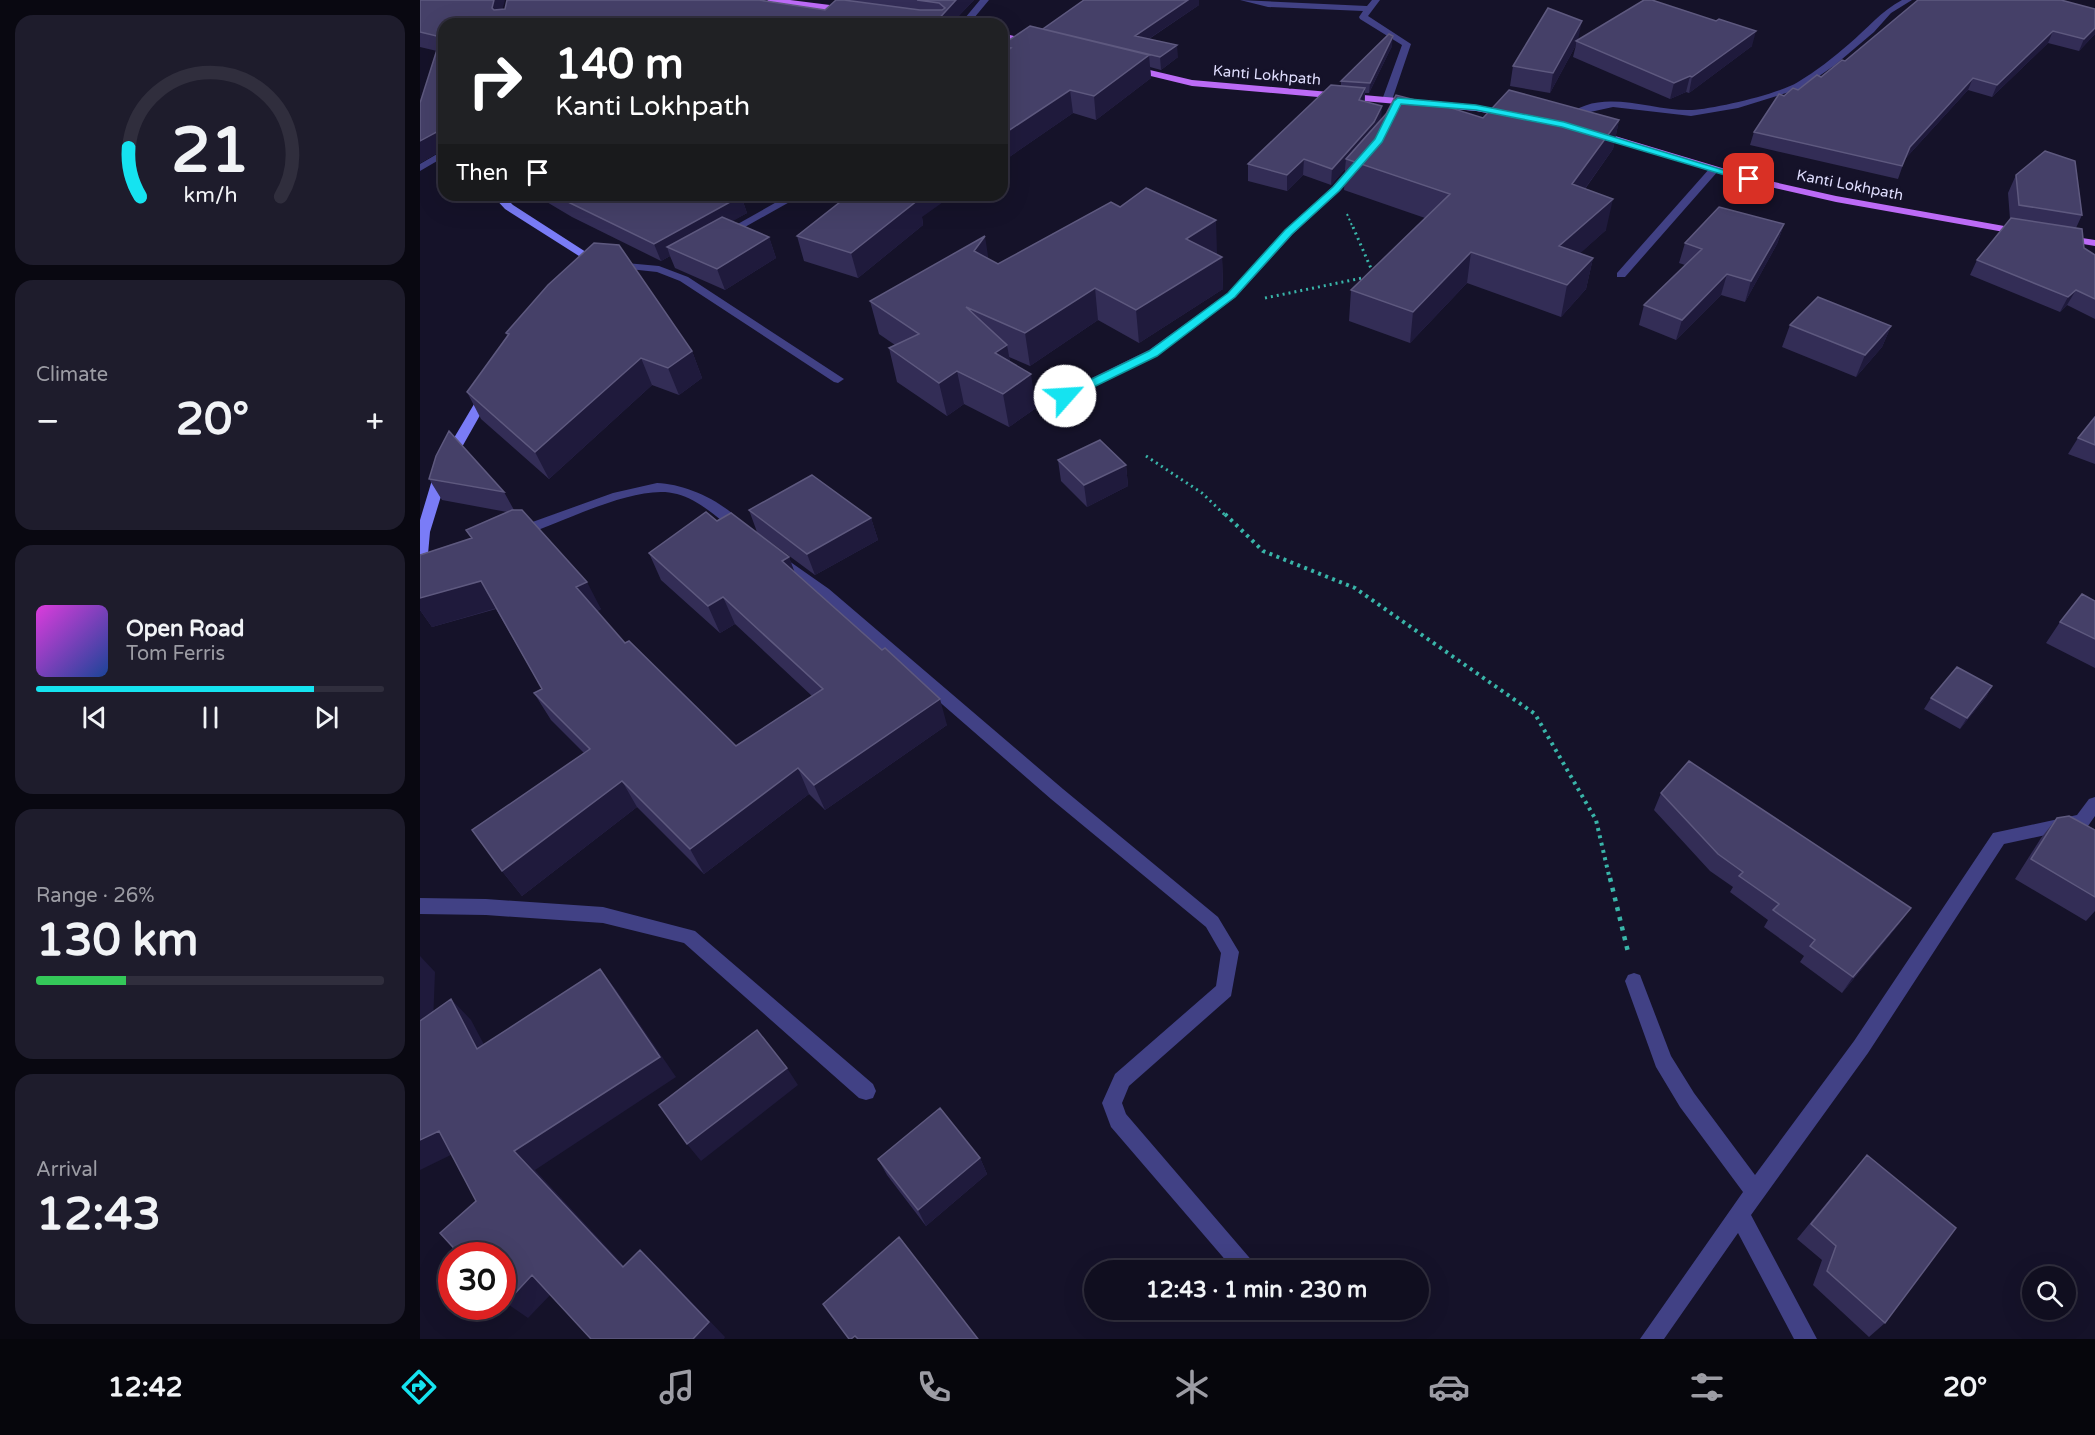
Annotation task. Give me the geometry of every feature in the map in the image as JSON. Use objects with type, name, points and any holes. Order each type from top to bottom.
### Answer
[{"type":"main road","points":[[771,0],[859,12]]},
{"type":"main road","points":[[1008,38],[1046,47]]},
{"type":"main road","name":"Kanti Lokhpath","points":[[1123,67],[1192,83],[1393,104],[1476,108],[1517,116]]},
{"type":"main road","name":"Kanti Lokhpath","points":[[1574,128],[1714,170],[1836,199],[2037,235]]},
{"type":"main road","points":[[503,201],[593,267]]},
{"type":"main road","points":[[2049,236],[2095,243]]},
{"type":"main road","points":[[425,557],[421,532],[442,470],[493,381]]},
{"type":"street","points":[[827,8],[838,0]]},
{"type":"street","points":[[969,18],[985,0]]},
{"type":"street","points":[[1244,0],[1268,4],[1369,9]]},
{"type":"street","points":[[1376,0],[1363,17],[1407,44],[1393,104]]},
{"type":"street","points":[[1574,128],[1578,112],[1596,106],[1613,104],[1691,113],[1735,106],[1799,86],[1832,63],[1871,30],[1888,11],[1908,0]]},
{"type":"street","points":[[1065,396],[1153,353],[1232,295],[1289,232],[1336,189],[1365,156]]},
{"type":"street","points":[[420,168],[438,157]]},
{"type":"street","points":[[1621,275],[1714,170]]},
{"type":"street","points":[[718,238],[786,201]]},
{"type":"street","points":[[593,267],[664,267],[838,379]]},
{"type":"street","points":[[503,537],[626,494],[655,487],[673,488],[697,496],[751,538]]},
{"type":"street","points":[[770,552],[824,593],[1057,794],[1212,922],[1230,952],[1225,990],[1122,1080],[1112,1103],[1118,1120],[1238,1260]]},
{"type":"street","points":[[1652,1339],[1739,1213],[1861,1047],[1999,838],[2082,821],[2095,804]]},
{"type":"street","points":[[420,906],[486,907],[603,915],[689,937],[866,1091]]},
{"type":"street","points":[[1634,981],[1663,1061],[1687,1101],[1755,1192]]},
{"type":"street","points":[[1739,1213],[1806,1339]]},
{"type":"path","points":[[1212,310],[1374,276],[1336,189]]},
{"type":"path","points":[[1146,456],[1203,493],[1263,551],[1355,588],[1535,714],[1596,820],[1634,981]]},
{"type":"building","points":[[420,0],[494,0],[492,8],[494,10],[505,9],[507,0],[759,0],[825,10],[836,0],[844,0],[920,10],[942,10],[945,8],[939,3],[917,0],[956,0],[940,18],[438,18],[438,36],[420,32]]},
{"type":"building","points":[[1084,0],[1188,0],[1135,36],[1177,45],[1160,57],[1043,29]]},
{"type":"building","points":[[1644,0],[1652,0],[1716,21],[1719,19],[1756,31],[1692,77],[1674,83],[1576,41]]},
{"type":"building","points":[[1918,0],[2061,0],[2095,9],[2095,28],[2084,39],[2053,31],[1997,85],[1973,78],[1910,147],[1902,166],[1754,132],[1779,94],[1784,96],[1793,88],[1798,90],[1817,75],[1821,77],[1842,60],[1845,61]]},
{"type":"building","points":[[1548,8],[1582,21],[1553,73],[1513,66]]},
{"type":"building","points":[[1030,26],[1149,55],[1094,96],[1070,90],[1008,131],[1008,50],[1011,48],[1008,47],[1008,41]]},
{"type":"building","points":[[1389,34],[1393,36],[1370,83],[1341,81]]},
{"type":"building","points":[[438,46],[438,131],[420,141],[420,103]]},
{"type":"building","points":[[1331,85],[1365,88],[1359,100],[1382,106],[1374,122],[1332,169],[1304,159],[1287,175],[1248,164]]},
{"type":"building","points":[[1509,90],[1619,120],[1572,184],[1613,199],[1559,246],[1593,258],[1567,285],[1471,252],[1413,312],[1351,290],[1450,194],[1346,159],[1386,114],[1396,95],[1427,103],[1429,101],[1483,118]]},
{"type":"building","points":[[2045,151],[2075,161],[2082,215],[2019,205],[2016,175]]},
{"type":"building","points":[[1146,188],[1216,220],[1186,239],[1222,257],[1136,310],[1095,288],[1025,333],[966,307],[1007,345],[995,353],[1031,374],[1003,394],[957,371],[939,383],[889,348],[919,334],[870,301],[985,236],[974,251],[998,264],[1111,202],[1120,207]]},
{"type":"building","points":[[566,201],[732,201],[654,244]]},
{"type":"building","points":[[841,201],[917,201],[851,253],[797,236]]},
{"type":"building","points":[[1719,207],[1784,224],[1751,281],[1727,274],[1682,320],[1644,305],[1702,249],[1685,243]]},
{"type":"building","points":[[722,217],[769,237],[717,269],[667,247]]},
{"type":"building","points":[[2011,218],[2082,229],[2084,248],[2095,255],[2095,299],[2076,290],[2068,297],[1977,260]]},
{"type":"building","points":[[594,243],[619,245],[692,351],[668,368],[641,358],[535,452],[467,392],[509,334],[506,333],[548,285]]},
{"type":"building","points":[[1818,297],[1891,326],[1865,355],[1790,325]]},
{"type":"building","points":[[2095,417],[2095,445],[2078,438]]},
{"type":"building","points":[[449,431],[504,492],[429,479],[436,456]]},
{"type":"building","points":[[1100,440],[1126,465],[1084,485],[1058,460]]},
{"type":"building","points":[[812,475],[871,518],[807,554],[749,510]]},
{"type":"building","points":[[512,510],[522,510],[587,582],[576,587],[625,643],[629,641],[736,746],[823,689],[723,597],[708,606],[649,553],[706,512],[717,521],[731,513],[789,557],[782,561],[882,650],[885,648],[940,699],[814,785],[798,768],[690,849],[622,781],[502,871],[472,830],[590,749],[534,693],[542,689],[481,581],[420,598],[420,555],[472,538],[466,530]]},
{"type":"building","points":[[2082,594],[2095,601],[2095,639],[2060,622]]},
{"type":"building","points":[[1957,667],[1992,686],[1967,718],[1931,698]]},
{"type":"building","points":[[1689,761],[1911,908],[1853,977],[1810,946],[1815,940],[1773,910],[1779,904],[1739,876],[1743,872],[1718,854],[1661,793]]},
{"type":"building","points":[[2069,816],[2095,830],[2095,897],[2031,859],[2057,818]]},
{"type":"building","points":[[600,969],[660,1057],[514,1151],[623,1267],[640,1250],[709,1322],[693,1339],[591,1339],[532,1275],[516,1292],[516,1242],[448,1242],[440,1233],[476,1201],[439,1131],[420,1140],[420,1021],[451,999],[477,1049]]},
{"type":"building","points":[[757,1030],[787,1068],[687,1144],[659,1105]]},
{"type":"building","points":[[940,1108],[980,1158],[918,1210],[878,1159]]},
{"type":"building","points":[[1867,1155],[1956,1228],[1885,1323],[1827,1271],[1836,1246],[1811,1224]]},
{"type":"building","points":[[899,1237],[978,1339],[858,1339],[855,1336],[849,1339],[823,1304]]},
{"type":"route","points":[[1065,396],[1153,353],[1232,295],[1289,232],[1336,189],[1379,140],[1398,101],[1476,108],[1564,125],[1749,179]]}]
